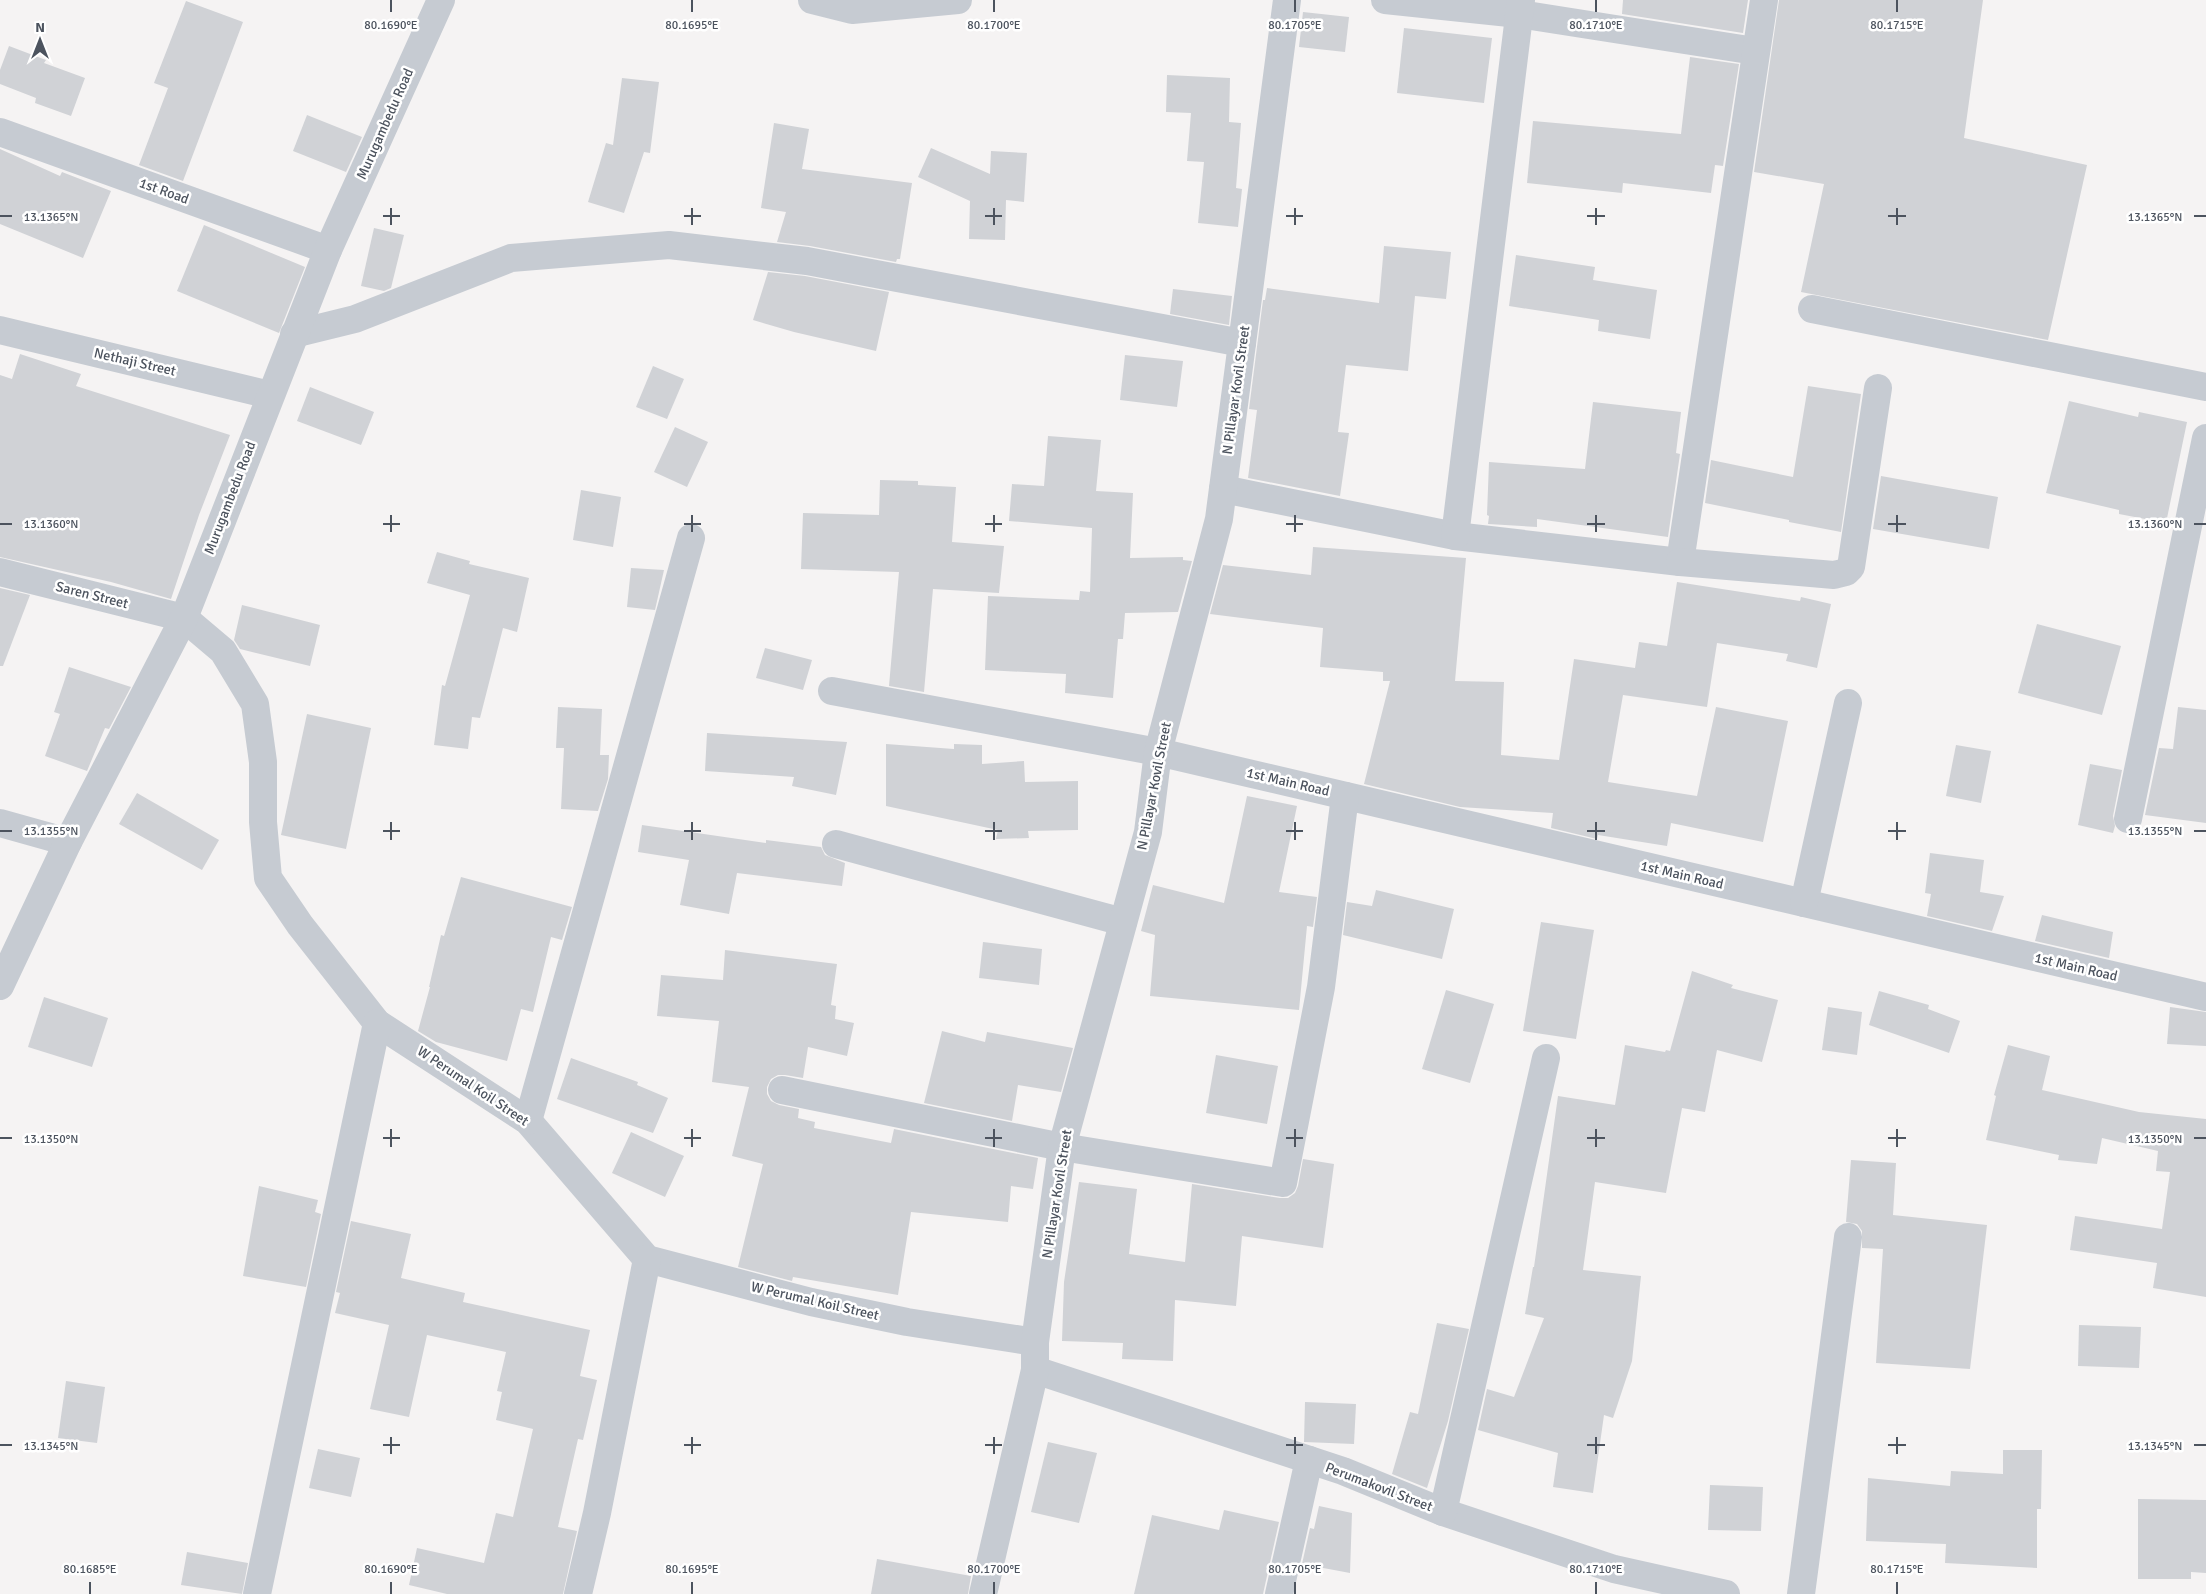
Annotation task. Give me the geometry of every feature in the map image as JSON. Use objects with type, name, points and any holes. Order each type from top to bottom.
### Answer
[{"type":"street","name":"Murugambedu Road","points":[[0,986],[68,842],[184,618],[328,250],[441,0]]},
{"type":"street","points":[[812,0],[852,10],[958,0]]},
{"type":"street","name":"N Pillayar Kovil Street","points":[[984,1594],[1034,1370],[1034,1342],[1062,1147],[1148,832],[1158,752],[1219,519],[1287,0]]},
{"type":"street","points":[[1385,0],[1520,7],[1755,51]]},
{"type":"street","points":[[1680,562],[1764,0]]},
{"type":"street","points":[[1456,536],[1520,7]]},
{"type":"street","name":"1st Road","points":[[0,132],[328,250]]},
{"type":"street","points":[[294,334],[355,319],[511,258],[669,245],[808,261],[1242,343]]},
{"type":"street","points":[[1812,309],[2206,387]]},
{"type":"street","name":"Nethaji Street","points":[[0,330],[270,395]]},
{"type":"street","points":[[1223,489],[1456,536],[1680,562],[1834,575],[1846,572],[1851,567],[1878,388]]},
{"type":"street","points":[[2128,819],[2206,438]]},
{"type":"street","points":[[528,1121],[691,538]]},
{"type":"street","name":"Saren Street","points":[[0,572],[184,618]]},
{"type":"street","name":"W Perumal Koil Street","points":[[184,618],[223,652],[255,704],[263,762],[263,822],[268,878],[300,925],[377,1023],[528,1121],[647,1259],[811,1302],[908,1322],[1034,1342]]},
{"type":"street","name":"1st Main Road","points":[[832,691],[1158,752],[2206,997]]},
{"type":"street","points":[[1804,903],[1848,703]]},
{"type":"street","points":[[782,1090],[1062,1147],[1283,1183],[1321,987],[1345,796]]},
{"type":"street","points":[[0,823],[68,842]]},
{"type":"street","points":[[836,844],[1123,922]]},
{"type":"street","points":[[257,1594],[314,1314],[377,1023]]},
{"type":"street","points":[[1443,1512],[1546,1058]]},
{"type":"street","points":[[1802,1594],[1848,1237]]},
{"type":"street","points":[[578,1594],[597,1513],[647,1259]]},
{"type":"street","name":"Perumakovil Street","points":[[1034,1370],[1344,1471],[1443,1512],[1614,1569],[1634,1584],[1726,1594]]},
{"type":"street","points":[[1279,1594],[1309,1460]]},
{"type":"building","points":[[1623,0],[1748,0],[1743,33],[1622,14]]},
{"type":"building","points":[[1779,0],[1983,0],[1964,138],[2087,165],[2048,340],[1801,292],[1824,184],[1754,172]]},
{"type":"building","points":[[186,1],[243,22],[183,181],[139,165],[168,88],[154,83]]},
{"type":"building","points":[[1303,12],[1349,17],[1345,52],[1299,47]]},
{"type":"building","points":[[1404,28],[1492,38],[1484,103],[1397,93]]},
{"type":"building","points":[[9,46],[46,60],[44,63],[85,78],[71,116],[35,103],[36,98],[0,84],[0,70]]},
{"type":"building","points":[[1690,57],[1739,64],[1723,166],[1715,165],[1711,193],[1623,183],[1622,193],[1527,183],[1533,121],[1681,134]]},
{"type":"building","points":[[1167,75],[1230,78],[1229,122],[1241,123],[1236,188],[1242,189],[1238,227],[1198,223],[1204,162],[1187,161],[1191,113],[1166,112]]},
{"type":"building","points":[[622,78],[659,82],[650,153],[644,152],[624,213],[588,202],[606,143],[613,145]]},
{"type":"building","points":[[307,115],[362,137],[346,172],[293,151]]},
{"type":"building","points":[[774,123],[809,129],[802,169],[912,183],[900,259],[897,259],[896,262],[810,246],[777,242],[786,212],[761,208]]},
{"type":"building","points":[[931,148],[990,174],[991,151],[1027,153],[1024,202],[1006,200],[1005,240],[969,239],[970,201],[918,177]]},
{"type":"building","points":[[0,149],[60,176],[62,172],[111,191],[83,258],[0,224]]},
{"type":"building","points":[[204,225],[305,267],[279,333],[177,291]]},
{"type":"building","points":[[374,228],[404,235],[391,288],[384,291],[361,286]]},
{"type":"building","points":[[1384,246],[1451,252],[1446,299],[1415,296],[1408,371],[1346,365],[1338,432],[1349,433],[1340,496],[1248,478],[1257,410],[1249,409],[1263,300],[1265,300],[1267,288],[1379,303]]},
{"type":"building","points":[[1516,255],[1595,267],[1593,280],[1657,290],[1650,339],[1598,331],[1599,320],[1509,306]]},
{"type":"building","points":[[768,272],[805,276],[889,292],[876,351],[794,332],[753,320]]},
{"type":"building","points":[[1173,289],[1232,296],[1229,325],[1170,314]]},
{"type":"building","points":[[20,354],[81,374],[76,386],[230,435],[199,515],[171,599],[111,582],[0,557],[0,375],[12,379]]},
{"type":"building","points":[[1125,355],[1183,361],[1177,407],[1120,400]]},
{"type":"building","points":[[653,366],[684,379],[667,419],[636,407]]},
{"type":"building","points":[[1808,386],[1861,394],[1841,532],[1705,503],[1711,460],[1793,477]]},
{"type":"building","points":[[310,387],[374,412],[361,445],[297,421]]},
{"type":"building","points":[[2069,401],[2138,417],[2139,412],[2187,422],[2166,523],[2119,514],[2119,510],[2046,493]]},
{"type":"building","points":[[1593,402],[1681,412],[1676,453],[1680,454],[1668,537],[1537,519],[1537,527],[1488,524],[1489,462],[1585,469]]},
{"type":"building","points":[[675,427],[708,442],[687,487],[654,472]]},
{"type":"building","points":[[1048,436],[1101,440],[1096,491],[1133,493],[1130,558],[1183,557],[1183,560],[1192,561],[1178,612],[1125,613],[1123,639],[1118,639],[1113,698],[1065,693],[1066,674],[985,670],[988,596],[1079,600],[1080,591],[1090,592],[1092,528],[1009,521],[1012,484],[1044,486]]},
{"type":"building","points":[[1881,476],[1998,497],[1989,549],[1873,529]]},
{"type":"building","points":[[880,480],[918,481],[918,485],[956,487],[952,542],[1004,546],[999,593],[933,589],[924,692],[889,686],[899,572],[801,569],[803,513],[879,515]]},
{"type":"building","points":[[581,490],[621,497],[613,547],[573,540]]},
{"type":"building","points":[[1313,547],[1466,558],[1455,681],[1504,682],[1501,755],[1559,760],[1574,659],[1635,668],[1639,642],[1667,646],[1677,582],[1800,601],[1801,597],[1831,604],[1817,668],[1786,661],[1788,654],[1717,643],[1707,707],[1623,695],[1608,782],[1697,796],[1716,707],[1788,721],[1763,842],[1671,823],[1667,846],[1598,835],[1597,839],[1551,828],[1553,813],[1460,807],[1364,784],[1390,681],[1383,681],[1383,672],[1320,667],[1323,628],[1210,614],[1223,565],[1311,575]]},
{"type":"building","points":[[437,552],[470,561],[469,564],[529,578],[517,632],[503,628],[480,718],[472,717],[468,749],[434,745],[442,685],[445,686],[470,595],[427,583]]},
{"type":"building","points":[[631,568],[664,570],[655,610],[627,607]]},
{"type":"building","points":[[0,588],[30,595],[3,666],[0,666]]},
{"type":"building","points":[[242,605],[320,625],[310,666],[240,649],[234,640]]},
{"type":"building","points":[[2037,624],[2121,646],[2102,715],[2018,693]]},
{"type":"building","points":[[765,648],[812,660],[803,690],[756,678]]},
{"type":"building","points":[[69,667],[131,687],[109,729],[105,728],[87,771],[45,756],[60,714],[54,712]]},
{"type":"building","points":[[558,707],[602,709],[600,755],[609,755],[608,779],[598,811],[561,809],[564,748],[556,748]]},
{"type":"building","points":[[2178,707],[2206,710],[2206,823],[2145,815],[2159,748],[2173,749]]},
{"type":"building","points":[[307,714],[371,728],[346,849],[281,835]]},
{"type":"building","points":[[707,733],[847,742],[836,795],[792,786],[794,777],[705,771]]},
{"type":"building","points":[[886,744],[954,749],[954,744],[982,745],[982,764],[1024,761],[1025,782],[1078,781],[1078,830],[1028,831],[1029,838],[996,839],[998,830],[886,806]]},
{"type":"building","points":[[1956,745],[1991,751],[1981,803],[1946,796]]},
{"type":"building","points":[[2090,764],[2122,770],[2113,816],[2115,826],[2113,833],[2078,825]]},
{"type":"building","points":[[137,793],[219,840],[202,870],[119,824]]},
{"type":"building","points":[[1247,796],[1297,806],[1279,892],[1317,897],[1313,927],[1307,926],[1299,1010],[1150,996],[1155,935],[1141,931],[1153,885],[1224,903]]},
{"type":"building","points":[[642,825],[766,843],[766,840],[821,847],[825,855],[845,863],[842,886],[737,873],[729,914],[680,905],[689,860],[638,852]]},
{"type":"building","points":[[1930,853],[1984,860],[1980,892],[2004,896],[1992,931],[1927,916],[1931,894],[1925,893]]},
{"type":"building","points":[[461,877],[572,907],[562,940],[551,937],[533,1012],[521,1009],[507,1061],[436,1042],[418,1031],[441,935],[444,936]]},
{"type":"building","points":[[1376,890],[1454,909],[1442,959],[1343,935],[1347,902],[1372,906]]},
{"type":"building","points":[[2042,915],[2113,932],[2109,958],[2035,941]]},
{"type":"building","points":[[1541,922],[1594,930],[1576,1039],[1523,1031]]},
{"type":"building","points":[[983,942],[1042,949],[1039,985],[979,978]]},
{"type":"building","points":[[725,950],[837,964],[831,1005],[836,1006],[835,1019],[854,1023],[847,1056],[808,1047],[803,1078],[778,1075],[771,1079],[767,1087],[767,1094],[771,1101],[779,1105],[799,1109],[798,1118],[815,1122],[814,1128],[891,1143],[894,1129],[1038,1158],[1033,1189],[1011,1186],[1008,1222],[911,1212],[898,1295],[793,1277],[792,1281],[738,1267],[763,1164],[732,1156],[749,1087],[712,1082],[719,1021],[657,1016],[661,975],[723,980]]},
{"type":"building","points":[[1692,971],[1733,985],[1731,988],[1778,1000],[1762,1062],[1717,1050],[1705,1112],[1682,1108],[1666,1193],[1595,1182],[1583,1270],[1641,1276],[1632,1361],[1613,1418],[1604,1415],[1593,1493],[1553,1487],[1558,1453],[1478,1430],[1487,1389],[1514,1397],[1544,1318],[1525,1314],[1534,1267],[1558,1096],[1615,1105],[1625,1045],[1665,1052],[1666,1050],[1670,1051]]},
{"type":"building","points":[[1446,990],[1494,1004],[1470,1083],[1422,1069]]},
{"type":"building","points":[[1879,991],[1929,1005],[1928,1009],[1960,1021],[1949,1053],[1869,1025]]},
{"type":"building","points":[[44,997],[108,1018],[92,1067],[28,1047]]},
{"type":"building","points":[[1828,1007],[1862,1012],[1857,1055],[1822,1050]]},
{"type":"building","points":[[2170,1007],[2206,1012],[2206,1046],[2167,1044]]},
{"type":"building","points":[[942,1031],[985,1042],[987,1032],[1073,1048],[1061,1092],[1018,1085],[1012,1121],[924,1103]]},
{"type":"building","points":[[2008,1045],[2050,1056],[2042,1090],[2139,1112],[2206,1119],[2206,1297],[2153,1288],[2157,1263],[2070,1250],[2075,1216],[2162,1229],[2170,1172],[2156,1171],[2158,1151],[2102,1138],[2097,1164],[2058,1160],[2059,1155],[1986,1140],[1996,1096],[1994,1095]]},
{"type":"building","points":[[1216,1055],[1278,1066],[1267,1124],[1206,1113]]},
{"type":"building","points":[[571,1058],[638,1082],[637,1085],[668,1098],[653,1133],[557,1099]]},
{"type":"building","points":[[631,1132],[684,1156],[665,1197],[612,1173]]},
{"type":"building","points":[[1303,1159],[1334,1164],[1323,1248],[1242,1236],[1236,1306],[1175,1300],[1173,1361],[1122,1359],[1123,1343],[1062,1341],[1064,1282],[1079,1182],[1137,1189],[1129,1254],[1185,1262],[1192,1184],[1288,1198],[1295,1193],[1298,1186]]},
{"type":"building","points":[[1851,1160],[1896,1163],[1893,1215],[1987,1225],[1970,1369],[1876,1363],[1883,1249],[1862,1248],[1862,1231],[1857,1224],[1846,1222]]},
{"type":"building","points":[[259,1186],[318,1200],[315,1212],[321,1214],[306,1287],[243,1276]]},
{"type":"building","points":[[351,1221],[411,1234],[401,1278],[465,1293],[463,1302],[590,1330],[580,1376],[597,1380],[583,1440],[578,1439],[558,1527],[577,1531],[563,1594],[447,1594],[409,1585],[417,1548],[484,1563],[496,1513],[513,1517],[533,1429],[496,1420],[502,1392],[497,1391],[506,1352],[427,1335],[409,1417],[370,1409],[389,1325],[335,1313],[340,1293],[336,1292]]},
{"type":"building","points":[[1437,1323],[1469,1329],[1448,1421],[1427,1488],[1392,1474],[1410,1412],[1418,1414]]},
{"type":"building","points":[[2079,1325],[2141,1327],[2139,1368],[2078,1366]]},
{"type":"building","points":[[66,1381],[105,1387],[97,1443],[58,1438]]},
{"type":"building","points":[[1305,1402],[1356,1404],[1354,1444],[1304,1442]]},
{"type":"building","points":[[1048,1442],[1097,1453],[1079,1523],[1031,1512]]},
{"type":"building","points":[[318,1449],[360,1458],[351,1497],[309,1488]]},
{"type":"building","points":[[2003,1450],[2042,1450],[2041,1509],[2037,1509],[2037,1568],[1945,1563],[1946,1544],[1866,1541],[1868,1478],[1950,1486],[1951,1471],[2003,1474]]},
{"type":"building","points":[[1710,1485],[1763,1487],[1761,1531],[1708,1530]]},
{"type":"building","points":[[2138,1499],[2206,1500],[2206,1573],[2191,1572],[2191,1579],[2138,1579]]},
{"type":"building","points":[[1319,1506],[1352,1513],[1350,1573],[1302,1564],[1310,1528],[1314,1529]]},
{"type":"building","points":[[1224,1510],[1279,1522],[1263,1594],[1134,1594],[1152,1515],[1219,1530]]},
{"type":"building","points":[[187,1552],[248,1563],[242,1594],[181,1585]]},
{"type":"building","points":[[877,1559],[971,1576],[968,1594],[871,1594]]}]
